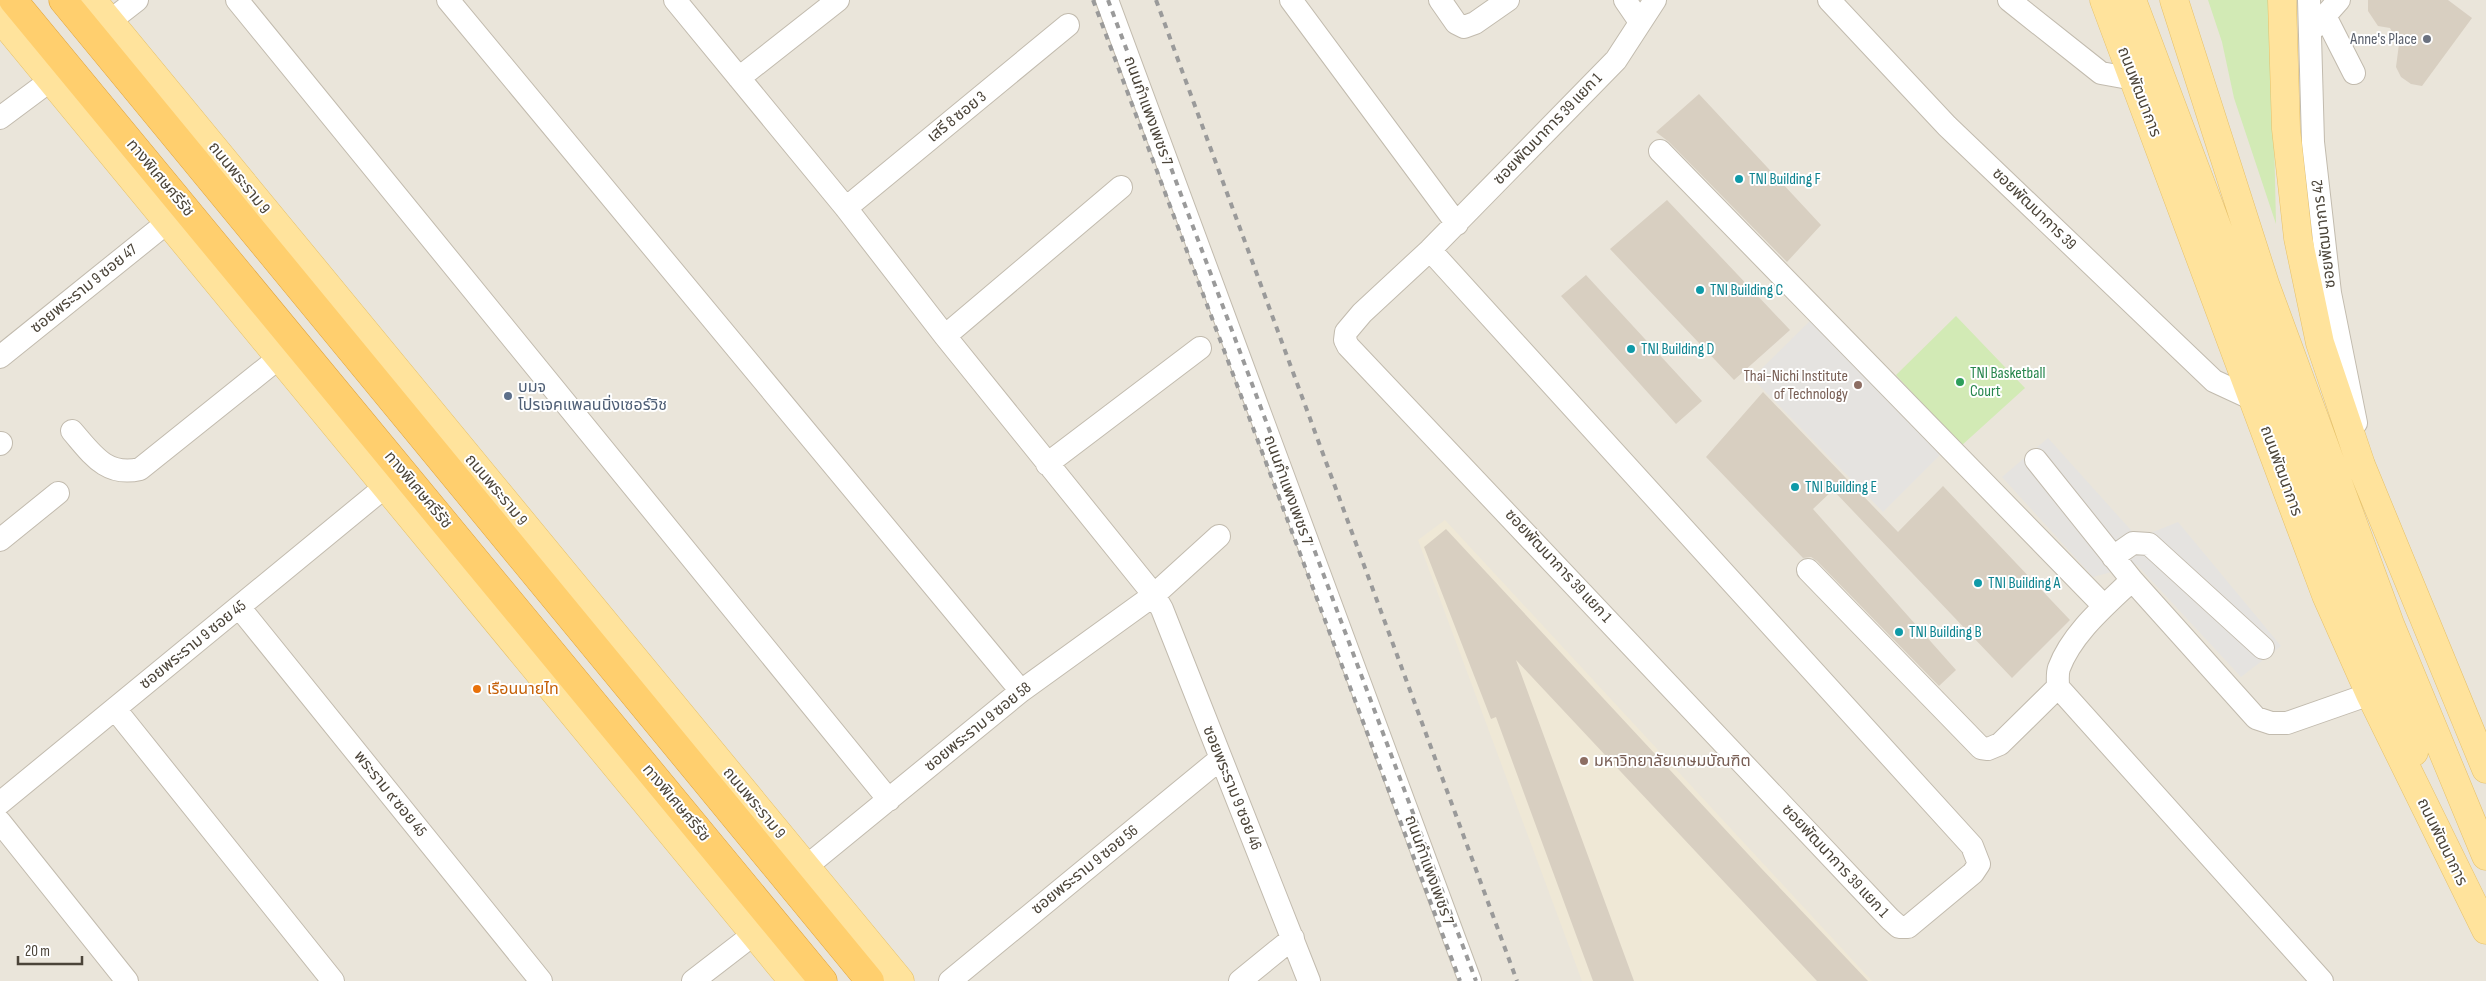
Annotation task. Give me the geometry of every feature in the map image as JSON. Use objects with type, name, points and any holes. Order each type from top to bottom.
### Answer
[{"type":"highway","name":"ทางพิเศษศรีรัช","points":[[13,0],[823,981]]},
{"type":"highway","points":[[63,0],[870,981]]},
{"type":"main road","name":"ถนนพระราม 9","points":[[92,0],[900,981]]},
{"type":"main road","name":"ถนนพัฒนาการ","points":[[2104,0],[2326,594],[2370,694],[2486,930]]},
{"type":"main road","points":[[2132,0],[2406,728],[2434,825]]},
{"type":"main road","name":"ถนนพัฒนาการ","points":[[2174,0],[2265,284],[2390,624],[2486,856]]},
{"type":"main road","points":[[2282,0],[2286,129],[2298,238],[2309,301],[2320,343],[2361,465],[2483,752]]},
{"type":"main road","points":[[0,18],[793,981]]},
{"type":"street","points":[[110,21],[137,0]]},
{"type":"street","points":[[237,0],[888,800]]},
{"type":"street","points":[[448,0],[1021,691]]},
{"type":"street","name":"ซอยพระราม 9 ซอย 46","points":[[675,0],[846,208],[945,336],[1154,595],[1162,609],[1309,981]]},
{"type":"street","points":[[739,78],[838,0]]},
{"type":"street","name":"ถนนกำแพงเพชร 7","points":[[1107,0],[1470,981]]},
{"type":"street","points":[[1291,0],[1457,224]]},
{"type":"street","points":[[1440,0],[1456,23],[1464,27],[1475,23],[1508,0]]},
{"type":"street","points":[[1625,0],[1640,22]]},
{"type":"street","name":"ซอยพัฒนาการ 39 แยก 1","points":[[1430,250],[1972,846],[1979,864],[1973,873],[1908,927],[1899,927],[1890,919],[1348,346],[1345,340],[1346,332],[1362,313],[1457,224],[1616,60],[1633,37],[1640,22],[1655,0]]},
{"type":"street","name":"ซอยพัฒนาการ 39","points":[[1829,0],[1947,126],[2214,381],[2255,400]]},
{"type":"street","points":[[2010,0],[2100,73],[2134,78]]},
{"type":"street","name":"ซอยพัฒนาการ 42","points":[[2309,0],[2325,16],[2313,142],[2329,283],[2354,404],[2361,465]]},
{"type":"street","points":[[2325,16],[2354,72]]},
{"type":"street","name":"เสรี 8 ซอย 3","points":[[846,208],[1068,25]]},
{"type":"street","points":[[0,118],[51,80]]},
{"type":"street","points":[[1660,151],[2104,606]]},
{"type":"street","points":[[945,336],[1121,187]]},
{"type":"street","name":"ซอยพระราม 9 ซอย 47","points":[[0,357],[169,221]]},
{"type":"street","points":[[1047,464],[1200,348]]},
{"type":"street","points":[[72,431],[96,458],[108,467],[126,472],[140,469],[280,357]]},
{"type":"street","points":[[2036,460],[2132,580],[2256,718],[2271,723],[2287,723],[2370,694]]},
{"type":"street","name":"ซอยพระราม 9 ซอย 45","points":[[0,803],[386,486]]},
{"type":"street","points":[[0,540],[58,493]]},
{"type":"street","name":"ซอยพระราม 9 ซอย 58","points":[[807,866],[1021,691],[1154,595],[1219,536]]},
{"type":"street","points":[[2113,557],[2133,543],[2149,544],[2263,648]]},
{"type":"street","points":[[1808,570],[1982,748],[2000,744],[2058,688]]},
{"type":"street","points":[[2132,580],[2104,606],[2069,648],[2058,670],[2058,688],[2322,981]]},
{"type":"street","name":"พระราม ๙ ซอย 45","points":[[239,607],[541,981]]},
{"type":"street","points":[[115,709],[333,981]]},
{"type":"street","name":"ซอยพระราม 9 ซอย 56","points":[[950,981],[1220,759]]},
{"type":"street","points":[[0,822],[127,981]]},
{"type":"street","points":[[693,981],[754,934]]},
{"type":"street","points":[[1240,981],[1293,938]]},
{"type":"shaded area","points":[[0,0],[2486,0],[2486,981],[0,981]]},
{"type":"shaded area","points":[[1812,319],[1943,452],[1883,512],[1752,378]]},
{"type":"shaded area","points":[[2048,438],[2138,538],[2178,522],[2281,646],[2241,677],[2137,565],[2093,577],[2002,477]]},
{"type":"shaded area","name":"มหาวิทยาลัยเกษมบัณฑิต","points":[[1445,520],[1872,981],[1582,981],[1418,540]]},
{"type":"green space","points":[[2208,0],[2271,0],[2276,224],[2234,98],[2222,42]]},
{"type":"green space","name":"TNI Basketball Court","points":[[1956,316],[2025,388],[1961,446],[1896,375]]},
{"type":"building","name":"Anne's Place","points":[[2368,0],[2448,0],[2472,18],[2422,86],[2411,84],[2401,77],[2396,67],[2399,44],[2390,28],[2378,26],[2368,11]]},
{"type":"building","name":"TNI Building F","points":[[1699,94],[1821,225],[1787,262],[1669,142],[1656,132]]},
{"type":"building","name":"TNI Building C","points":[[1667,200],[1790,330],[1734,380],[1610,249]]},
{"type":"building","name":"TNI Building D","points":[[1586,275],[1702,401],[1676,424],[1561,296]]},
{"type":"building","points":[[1763,392],[1898,532],[1943,486],[2070,620],[2012,678],[1833,490],[1813,509],[1956,670],[1939,686],[1817,561],[1811,557],[1803,558],[1706,457]]},
{"type":"building","points":[[1446,529],[1868,981],[1817,981],[1516,660],[1634,981],[1593,981],[1496,717],[1491,719],[1424,547]]},
{"type":"railway","points":[[1093,0],[1460,981]]},
{"type":"railway","points":[[1108,0],[1476,981]]},
{"type":"railway","points":[[1156,0],[1517,981]]},
{"type":"place","name":"Anne's Place","points":[[2427,39]]},
{"type":"place","name":"TNI Building F","points":[[1739,179]]},
{"type":"place","name":"TNI Building C","points":[[1700,290]]},
{"type":"place","name":"TNI Building D","points":[[1631,349]]},
{"type":"place","name":"TNI Basketball Court","points":[[1960,382]]},
{"type":"place","name":"Thai-Nichi Institute of Technology","points":[[1858,385]]},
{"type":"place","name":"บมจ โปรเจคแพลนนิ่งเซอร์วิช","points":[[508,396]]},
{"type":"place","name":"TNI Building E","points":[[1795,487]]},
{"type":"place","name":"TNI Building A","points":[[1978,583]]},
{"type":"place","name":"TNI Building B","points":[[1899,632]]},
{"type":"place","name":"เรือนนายไท","points":[[477,689]]},
{"type":"place","name":"มหาวิทยาลัยเกษมบัณฑิต","points":[[1584,761]]}]
